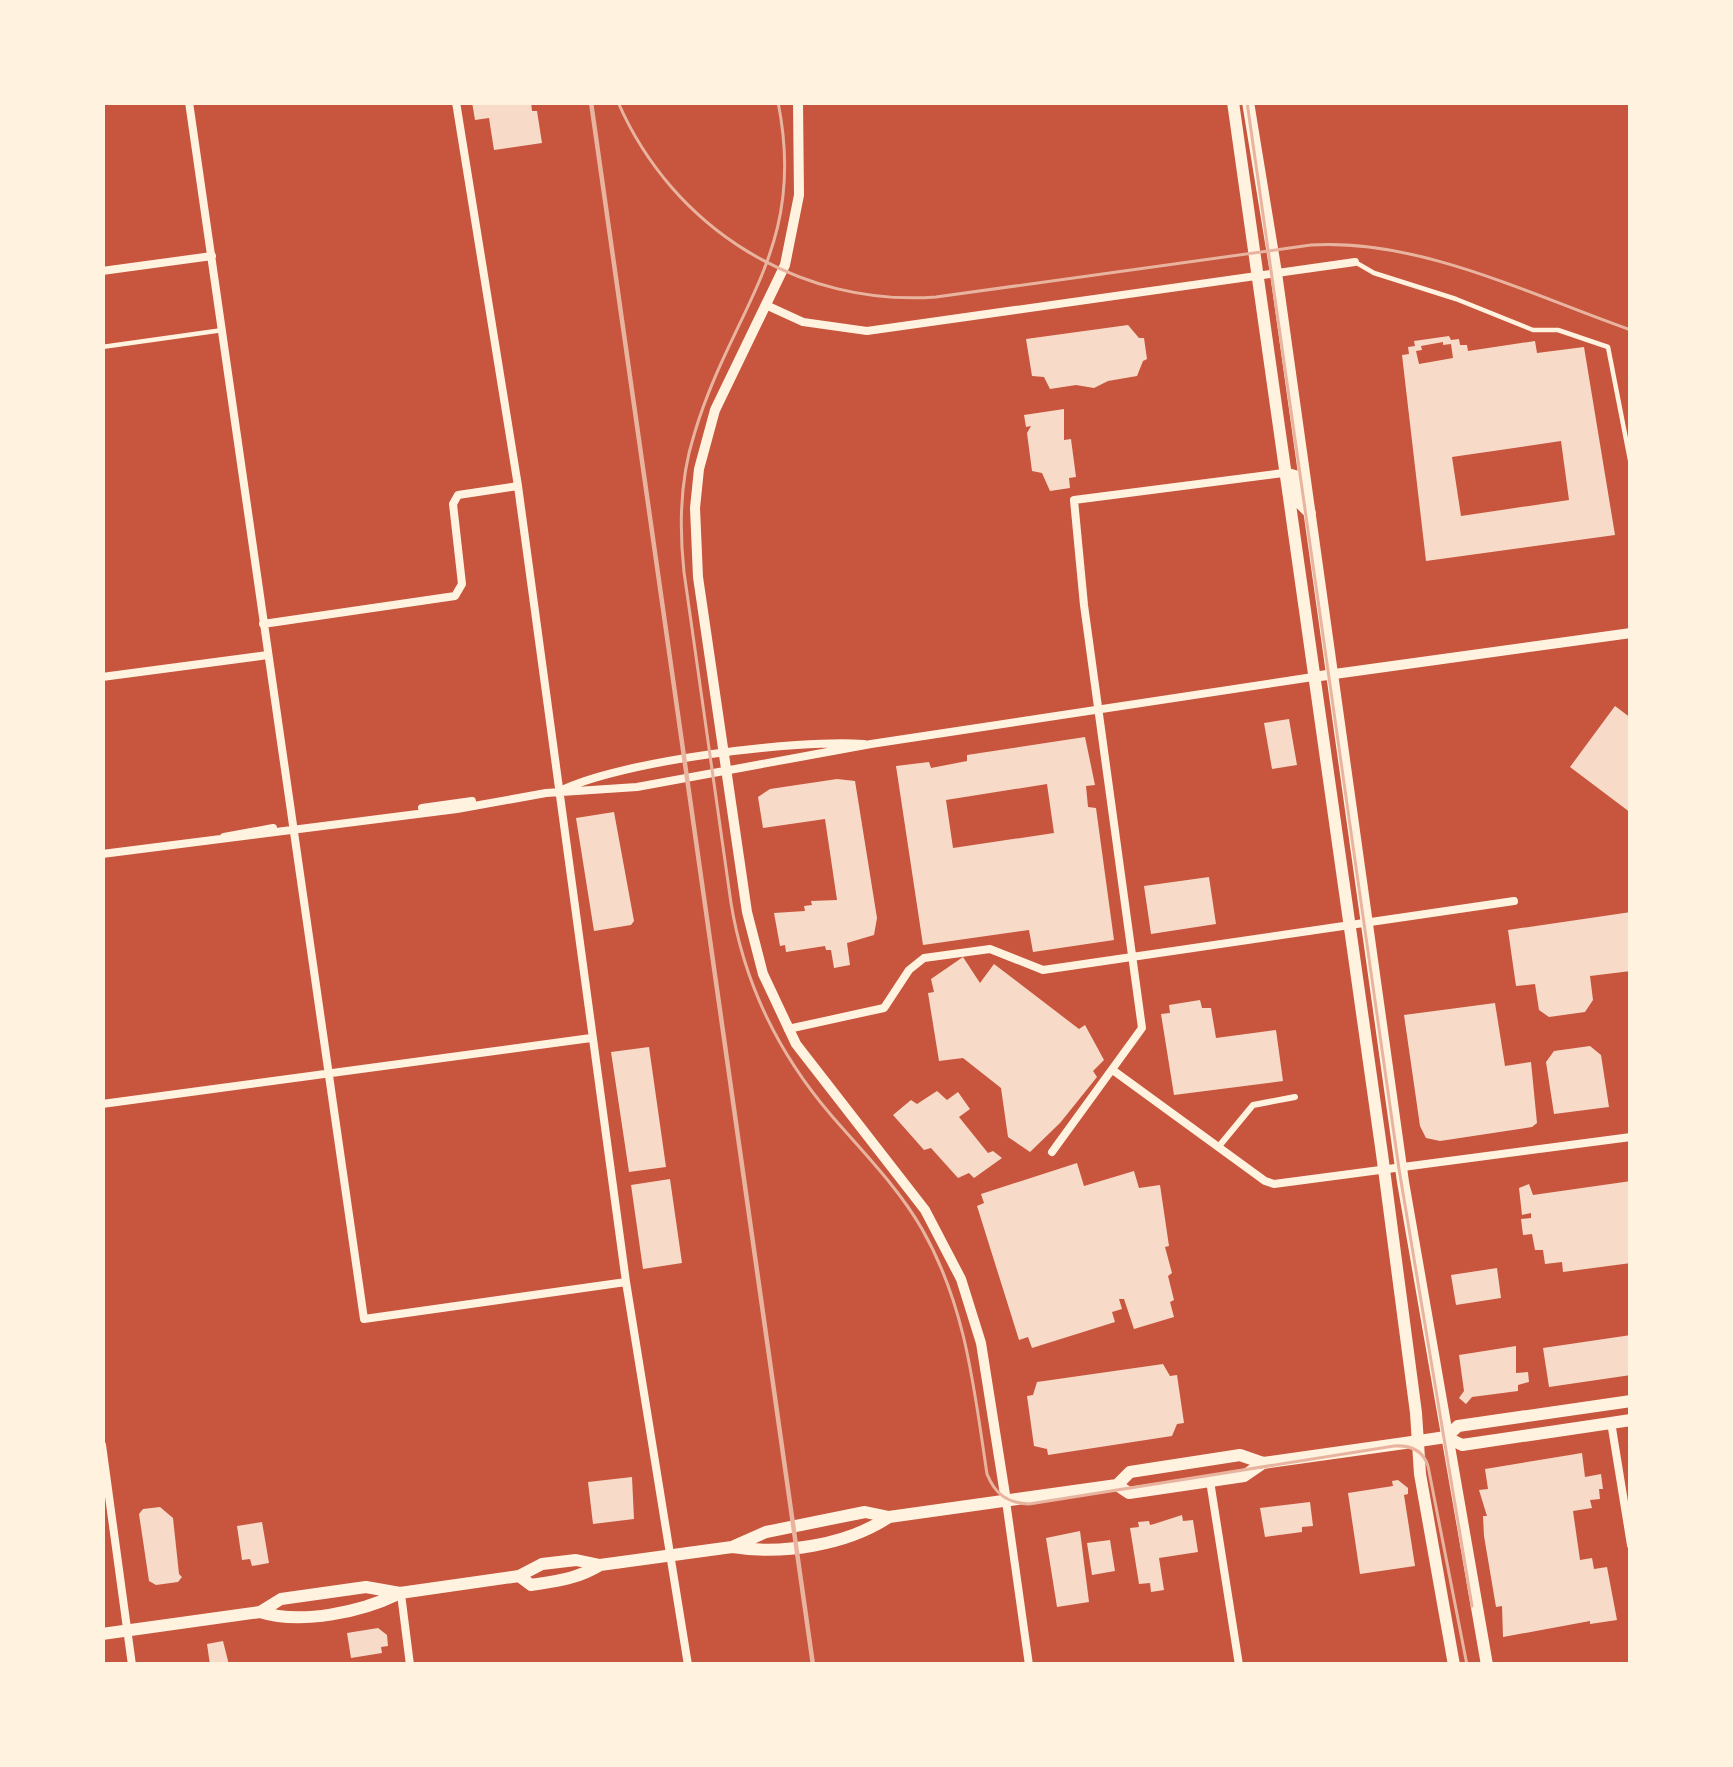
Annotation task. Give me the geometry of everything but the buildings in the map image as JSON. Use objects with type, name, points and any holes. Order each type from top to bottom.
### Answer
[{"type":"main road","points":[[1233,102],[1384,1171],[1428,1529],[1454,1665]]},
{"type":"main road","points":[[1248,102],[1402,1169],[1487,1665]]},
{"type":"main road","points":[[1284,473],[1295,476],[1300,502],[1310,512]]},
{"type":"main road","points":[[1117,1485],[1129,1493],[1244,1476],[1263,1463],[1419,1442],[1446,1437],[1458,1426],[1631,1401]]},
{"type":"main road","points":[[1446,1437],[1462,1444],[1631,1420]]},
{"type":"main road","points":[[102,1634],[260,1612],[280,1619],[373,1606],[400,1593],[519,1576],[534,1565],[576,1560],[600,1565],[732,1546],[765,1552],[868,1531],[890,1517],[1117,1485],[1130,1472],[1240,1455],[1263,1463]]},
{"type":"street","points":[[189,102],[364,1318],[626,1282]]},
{"type":"street","points":[[456,102],[518,486],[626,1282],[688,1665]]},
{"type":"street","points":[[795,104],[800,164],[795,218],[785,265],[768,306],[729,374],[699,469],[698,577],[754,947],[788,1029],[818,1076],[926,1210],[950,1253],[981,1343],[1029,1665]]},
{"type":"street","points":[[102,271],[212,256]]},
{"type":"street","points":[[768,306],[803,322],[867,331],[1355,262]]},
{"type":"street","points":[[1052,1152],[1142,1028],[1074,500],[1284,473]]},
{"type":"street","points":[[263,624],[455,596],[462,584],[453,505],[458,495],[518,486]]},
{"type":"street","points":[[102,854],[234,832],[413,812],[455,801],[638,787],[872,744],[1631,633]]},
{"type":"street","points":[[102,677],[268,656]]},
{"type":"street","points":[[559,791],[578,782],[726,754],[843,742],[872,744]]},
{"type":"street","points":[[788,1029],[884,1008],[909,970],[924,958],[989,949],[1043,970],[1514,901]]},
{"type":"street","points":[[102,1104],[591,1037]]},
{"type":"street","points":[[1114,1071],[1274,1184],[1631,1137]]},
{"type":"street","points":[[1220,1145],[1252,1105],[1295,1097]]},
{"type":"street","points":[[1611,1423],[1631,1545]]},
{"type":"street","points":[[102,1445],[132,1665]]},
{"type":"street","points":[[1210,1481],[1239,1665]]},
{"type":"street","points":[[400,1593],[410,1665]]},
{"type":"lane","points":[[1355,262],[1533,330],[1568,332],[1608,347],[1631,465]]},
{"type":"lane","points":[[102,346],[223,330]]},
{"type":"tram line","points":[[618,102],[642,147],[707,222],[747,251],[837,289],[886,297],[936,297],[1311,245],[1351,245],[1392,250],[1474,272],[1631,330]]},
{"type":"tram line","points":[[778,102],[785,154],[783,199],[774,239],[694,435],[681,520],[684,572],[731,903],[754,989],[795,1067],[902,1199],[937,1258],[966,1348],[987,1474],[998,1492],[1029,1504],[1394,1446],[1410,1448],[1428,1466],[1467,1665]]},
{"type":"tram line","points":[[1247,102],[1399,1169],[1472,1606]]},
{"type":"railway","points":[[591,102],[813,1665]]}]
